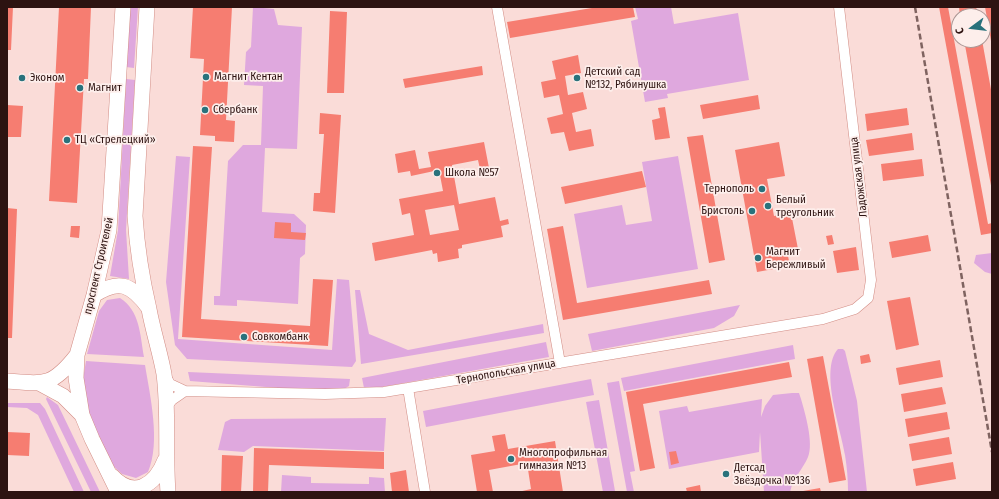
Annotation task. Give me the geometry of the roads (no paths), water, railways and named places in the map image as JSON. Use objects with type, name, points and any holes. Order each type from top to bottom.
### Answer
[{"type":"main road","name":"проспект Строителей","points":[[118,492],[82,415],[76,378],[77,356],[94,295],[111,218],[123,7]]},
{"type":"main road","points":[[147,7],[135,216],[136,238],[148,307],[164,374],[167,406],[165,460],[168,492]]},
{"type":"main road","points":[[94,295],[104,288],[122,285],[130,288],[138,294],[148,307]]},
{"type":"main road","points":[[7,382],[39,383],[57,377],[77,356]]},
{"type":"main road","points":[[39,383],[63,396],[82,415]]},
{"type":"main road","points":[[106,467],[118,483],[126,489],[134,489],[144,487],[153,481],[161,472],[165,460]]},
{"type":"street","points":[[497,7],[560,363]]},
{"type":"street","name":"Ладожская улица","points":[[823,319],[855,309],[868,298],[871,280],[839,7]]},
{"type":"street","name":"Тернопольская улица","points":[[164,374],[170,384],[185,391],[358,394],[384,392],[823,319]]},
{"type":"street","points":[[408,388],[425,492]]},
{"type":"street","points":[[167,406],[172,400],[185,391]]},
{"type":"railway","points":[[915,7],[992,452]]},
{"type":"place","name":"Магнит Кентан","points":[[206,77]]},
{"type":"place","name":"Эконом","points":[[22,78]]},
{"type":"place","name":"Детский сад №132, Рябинушка","points":[[577,78]]},
{"type":"place","name":"Магнит","points":[[80,88]]},
{"type":"place","name":"Сбербанк","points":[[205,110]]},
{"type":"place","name":"ТЦ «Стрелецкий»","points":[[67,140]]},
{"type":"place","name":"Школа №57","points":[[437,173]]},
{"type":"place","name":"Тернополь","points":[[762,189]]},
{"type":"place","name":"Белый треугольник","points":[[768,206]]},
{"type":"place","name":"Бристоль","points":[[752,211]]},
{"type":"place","name":"Магнит Бережливый","points":[[758,258]]},
{"type":"place","name":"Совкомбанк","points":[[244,337]]},
{"type":"place","name":"Многопрофильная гимназия №13","points":[[511,459]]},
{"type":"place","name":"Детсад Звёздочка №136","points":[[726,474]]}]
